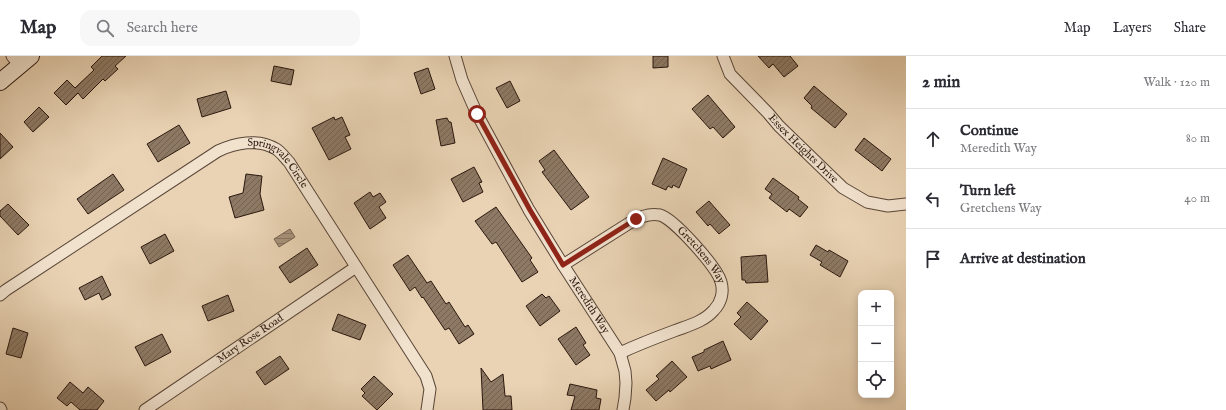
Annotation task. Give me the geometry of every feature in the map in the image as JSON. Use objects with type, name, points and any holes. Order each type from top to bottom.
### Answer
[{"type":"street","name":"Meredith Way","points":[[455,56],[462,80],[477,114],[530,210],[563,265],[620,353],[625,371],[626,383],[623,410]]},
{"type":"street","name":"Essex Heights Drive","points":[[723,56],[730,74],[779,126],[843,188],[867,202],[888,206],[906,204]]},
{"type":"street","points":[[0,82],[21,59]]},
{"type":"street","name":"Springvale Circle","points":[[2,289],[218,151],[231,145],[249,142],[263,144],[276,149],[289,162],[426,376],[430,389],[427,410]]},
{"type":"street","name":"Gretchens Way","points":[[563,265],[631,222],[642,216],[653,214],[664,217],[676,225],[714,267],[721,281],[722,290],[721,297],[715,310],[702,320],[620,353]]},
{"type":"street","name":"Mary Rose Road","points":[[145,410],[356,267]]},
{"type":"shaded area","points":[[290,229],[295,237],[279,247],[274,239]]},
{"type":"building","points":[[102,56],[126,56],[115,66],[118,69],[105,81],[103,79],[83,99],[78,93],[66,105],[54,93],[67,80],[75,88],[94,70],[91,67]]},
{"type":"building","points":[[653,56],[668,56],[668,67],[653,68]]},
{"type":"building","points":[[758,56],[790,56],[798,66],[784,77],[773,64],[769,68]]},
{"type":"building","points":[[274,66],[294,70],[291,85],[271,81]]},
{"type":"building","points":[[428,68],[435,89],[421,94],[414,73]]},
{"type":"building","points":[[510,81],[520,101],[507,108],[496,88]]},
{"type":"building","points":[[814,86],[847,114],[835,128],[811,108],[812,106],[804,98]]},
{"type":"building","points":[[226,91],[231,108],[202,117],[197,99]]},
{"type":"building","points":[[708,95],[735,127],[723,138],[713,127],[710,129],[692,109]]},
{"type":"building","points":[[39,107],[49,117],[33,132],[24,122]]},
{"type":"building","points":[[334,117],[335,120],[342,117],[350,135],[345,137],[351,149],[329,160],[312,128]]},
{"type":"building","points":[[447,118],[449,122],[451,122],[455,143],[441,146],[436,120]]},
{"type":"building","points":[[179,125],[190,143],[158,162],[147,144]]},
{"type":"building","points":[[0,133],[13,147],[0,159]]},
{"type":"building","points":[[864,138],[891,159],[882,171],[855,150]]},
{"type":"building","points":[[554,150],[589,197],[571,210],[542,172],[545,170],[539,161]]},
{"type":"building","points":[[663,158],[687,169],[679,188],[673,185],[672,188],[668,186],[666,190],[652,184]]},
{"type":"building","points":[[474,167],[482,182],[479,183],[483,192],[463,202],[451,179]]},
{"type":"building","points":[[113,174],[124,190],[88,214],[77,199]]},
{"type":"building","points":[[246,174],[262,176],[260,194],[264,210],[235,218],[229,197],[243,193]]},
{"type":"building","points":[[773,178],[799,197],[798,199],[808,207],[800,217],[789,209],[787,212],[769,198],[772,194],[765,189]]},
{"type":"building","points":[[370,192],[373,197],[380,193],[386,202],[379,207],[386,218],[370,229],[354,203]]},
{"type":"building","points":[[709,201],[730,225],[719,234],[710,224],[708,226],[696,212]]},
{"type":"building","points":[[8,204],[29,225],[18,235],[0,216],[0,211]]},
{"type":"building","points":[[496,207],[532,258],[530,260],[538,272],[522,282],[496,242],[492,244],[475,221]]},
{"type":"building","points":[[165,234],[174,251],[150,264],[141,247]]},
{"type":"building","points":[[816,245],[828,252],[829,250],[848,261],[840,277],[820,265],[822,262],[810,255]]},
{"type":"building","points":[[307,248],[318,265],[290,283],[279,267]]},
{"type":"building","points":[[408,255],[427,283],[431,281],[446,304],[449,302],[465,327],[468,325],[474,334],[459,344],[449,328],[445,330],[415,287],[410,291],[393,265]]},
{"type":"building","points":[[766,255],[768,282],[746,283],[745,280],[742,280],[741,257]]},
{"type":"building","points":[[102,276],[111,295],[102,300],[99,293],[85,300],[79,288]]},
{"type":"building","points":[[542,294],[546,298],[549,296],[560,311],[540,326],[526,306]]},
{"type":"building","points":[[228,295],[234,311],[208,321],[202,306]]},
{"type":"building","points":[[747,302],[768,321],[751,340],[734,324],[741,317],[737,313]]},
{"type":"building","points":[[338,314],[366,325],[360,340],[332,330]]},
{"type":"building","points":[[576,327],[586,343],[583,345],[590,355],[576,365],[558,339]]},
{"type":"building","points":[[13,328],[28,333],[21,358],[6,354]]},
{"type":"building","points":[[162,334],[171,352],[145,366],[135,347]]},
{"type":"building","points":[[723,341],[731,360],[711,369],[710,366],[698,371],[692,357]]},
{"type":"building","points":[[280,356],[289,369],[265,385],[256,372]]},
{"type":"building","points":[[672,361],[687,377],[670,392],[669,390],[656,401],[646,390],[659,379],[656,376]]},
{"type":"building","points":[[481,368],[491,382],[503,374],[505,396],[511,396],[512,410],[483,410]]},
{"type":"building","points":[[374,376],[393,394],[377,410],[362,396],[365,393],[361,389]]},
{"type":"building","points":[[70,382],[83,393],[88,387],[104,401],[97,410],[80,410],[71,402],[67,406],[57,398]]},
{"type":"building","points":[[570,384],[597,390],[596,398],[601,399],[599,410],[571,410],[575,396],[567,395]]},
{"type":"route","points":[[477,114],[530,210],[563,265],[636,219]]}]
